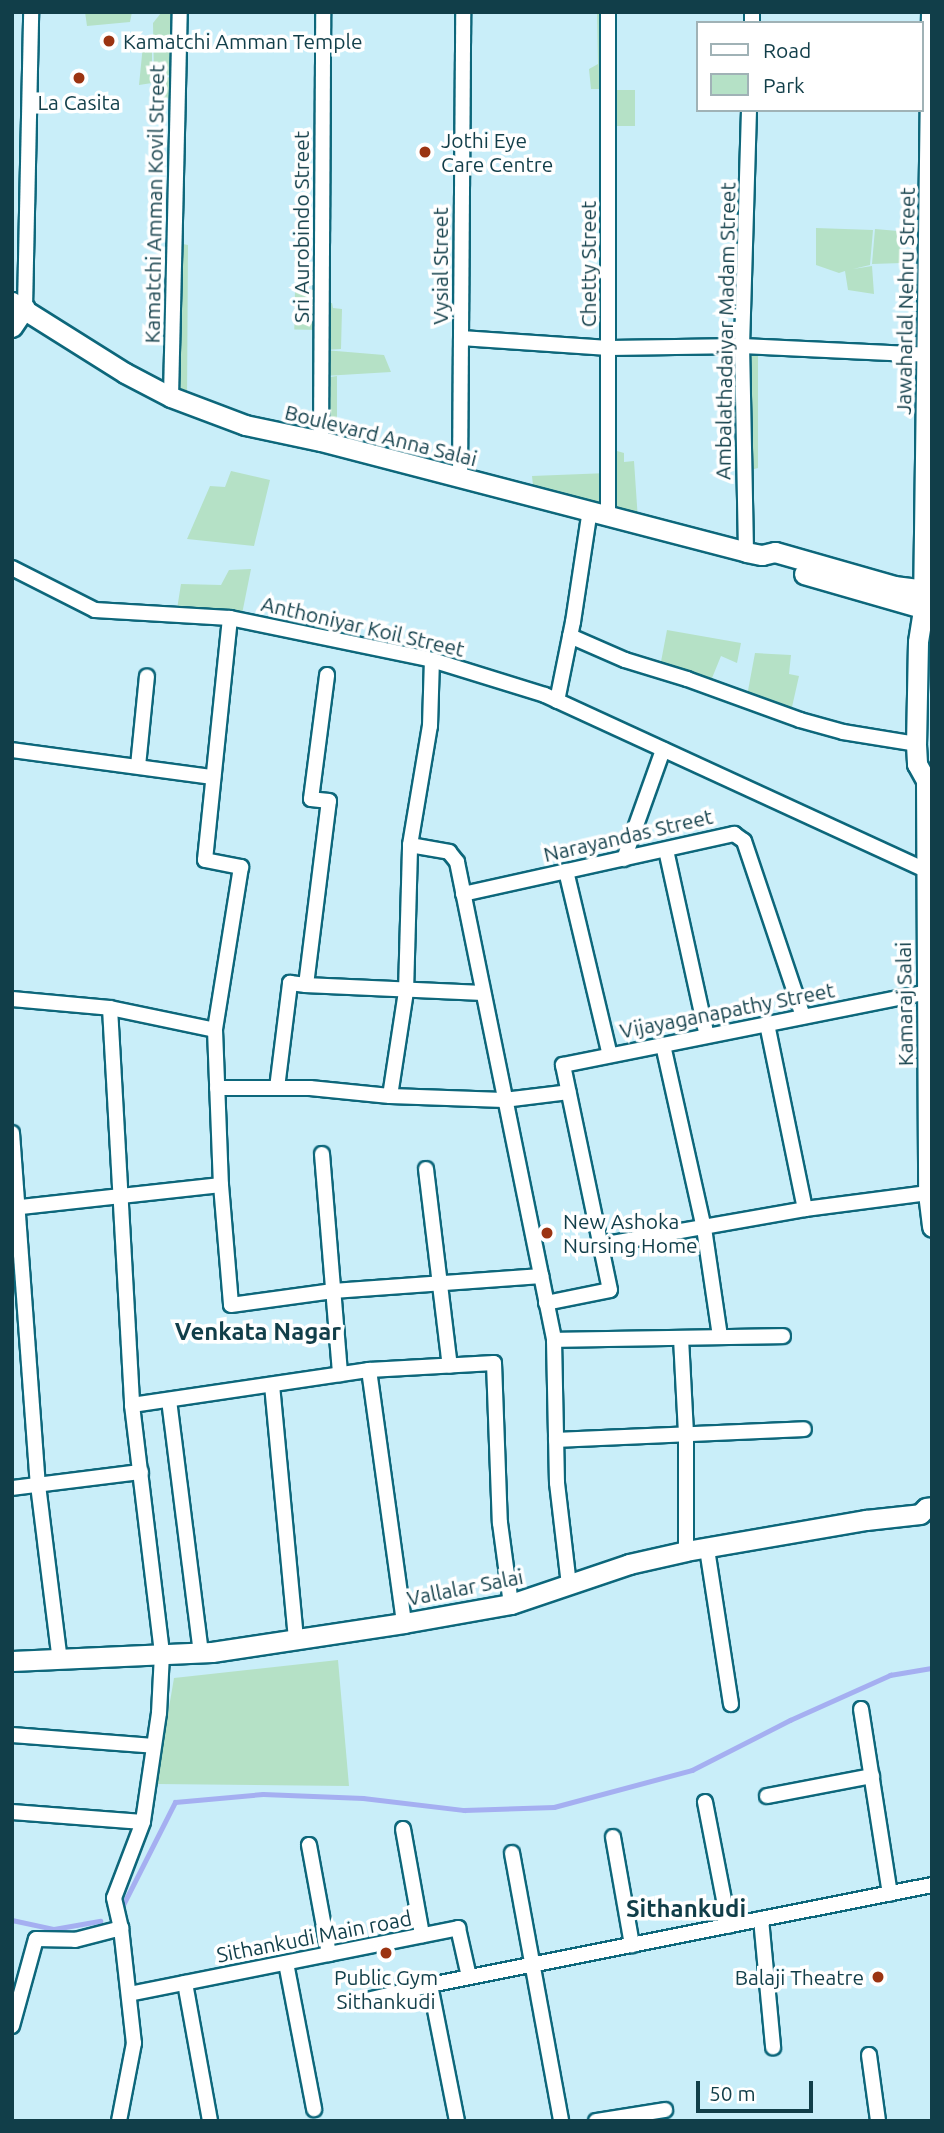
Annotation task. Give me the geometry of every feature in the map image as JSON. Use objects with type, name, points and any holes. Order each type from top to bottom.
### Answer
[{"type":"main road","name":"Jawaharlal Nehru Street","points":[[927,601],[931,12]]},
{"type":"main road","points":[[12,327],[18,305]]},
{"type":"main road","name":"Boulevard Anna Salai","points":[[18,305],[125,373],[171,397],[245,425],[321,441],[754,553],[775,552],[894,586],[927,601]]},
{"type":"main road","name":"Kamaraj Salai","points":[[927,601],[918,642],[916,744],[917,764],[929,774],[925,870],[929,893],[926,992],[929,1044],[928,1193],[932,1227]]},
{"type":"main road","name":"Vallalar Salai","points":[[12,1661],[60,1661],[201,1652],[404,1623],[511,1604],[629,1564],[686,1551],[866,1520],[928,1513]]},
{"type":"street","points":[[18,305],[31,12]]},
{"type":"street","name":"Kamatchi Amman Kovil Street","points":[[171,397],[180,12]]},
{"type":"street","name":"Sri Aurobindo Street","points":[[321,441],[323,12]]},
{"type":"street","name":"Vysial Street","points":[[460,478],[463,12]]},
{"type":"street","name":"Chetty Street","points":[[557,701],[599,513],[609,348],[608,12]]},
{"type":"street","name":"Ambalathadaiyar Madam Street","points":[[749,112],[742,346],[754,553]]},
{"type":"street","points":[[461,338],[609,348],[742,346],[929,355]]},
{"type":"street","name":"Anthoniyar Koil Street","points":[[12,568],[95,610],[230,618],[432,660],[557,701],[925,870]]},
{"type":"street","points":[[230,618],[205,860],[242,867],[215,1030],[221,1185],[232,1305],[333,1291],[541,1276]]},
{"type":"street","points":[[570,636],[625,660],[687,678],[800,720],[916,744]]},
{"type":"street","points":[[390,1096],[406,992],[410,845],[430,726],[432,660]]},
{"type":"street","points":[[306,985],[329,802],[312,799],[327,675]]},
{"type":"street","points":[[138,766],[147,676]]},
{"type":"street","points":[[12,750],[213,777]]},
{"type":"street","points":[[624,859],[663,750]]},
{"type":"street","name":"Narayandas Street","points":[[463,894],[728,834],[739,836],[744,841],[803,1016]]},
{"type":"street","points":[[410,845],[454,856],[463,894],[554,1340],[557,1483],[569,1585]]},
{"type":"street","points":[[666,850],[707,1036]]},
{"type":"street","points":[[566,871],[610,1055]]},
{"type":"street","points":[[277,1088],[290,983],[406,992],[482,993]]},
{"type":"street","name":"Vijayaganapathy Street","points":[[569,1092],[563,1065],[926,992]]},
{"type":"street","points":[[12,999],[110,1008],[215,1030]]},
{"type":"street","points":[[110,1008],[132,1405],[162,1654],[155,1746],[143,1822],[114,1898],[121,1928],[134,2043],[119,2121]]},
{"type":"street","points":[[767,1024],[805,1209]]},
{"type":"street","points":[[663,1045],[704,1228],[720,1336]]},
{"type":"street","points":[[217,1088],[277,1088],[504,1100],[569,1092],[610,1290],[546,1303]]},
{"type":"street","points":[[12,1133],[14,1208],[38,1485],[60,1661]]},
{"type":"street","points":[[321,1154],[340,1374]]},
{"type":"street","points":[[426,1170],[450,1366]]},
{"type":"street","points":[[14,1208],[221,1185]]},
{"type":"street","points":[[601,1245],[805,1209],[928,1193]]},
{"type":"street","points":[[554,1340],[783,1336]]},
{"type":"street","points":[[681,1338],[686,1433],[686,1551]]},
{"type":"street","points":[[132,1405],[369,1370],[494,1363],[500,1522],[511,1604]]},
{"type":"street","points":[[369,1370],[404,1623]]},
{"type":"street","points":[[272,1385],[296,1639]]},
{"type":"street","points":[[169,1400],[201,1652]]},
{"type":"street","points":[[556,1440],[804,1429]]},
{"type":"street","points":[[12,1488],[141,1472]]},
{"type":"street","points":[[707,1549],[731,1704]]},
{"type":"street","points":[[861,1709],[890,1894]]},
{"type":"street","points":[[12,1735],[155,1746]]},
{"type":"street","points":[[767,1796],[872,1776]]},
{"type":"street","points":[[705,1802],[729,1926]]},
{"type":"street","points":[[12,1812],[143,1822]]},
{"type":"street","points":[[402,1829],[422,1935]]},
{"type":"street","points":[[613,1837],[632,1945]]},
{"type":"street","points":[[309,1846],[328,1954]]},
{"type":"street","points":[[512,1853],[561,2121]]},
{"type":"street","points":[[367,2000],[469,1977],[932,1885]]},
{"type":"street","points":[[761,1919],[773,2048]]},
{"type":"street","points":[[12,2026],[36,1939],[75,1940],[121,1928]]},
{"type":"street","name":"Sithankudi Main road","points":[[129,1994],[458,1928],[469,1977]]},
{"type":"street","points":[[285,1963],[314,2109]]},
{"type":"street","points":[[185,1983],[210,2121]]},
{"type":"street","points":[[430,1985],[457,2121]]},
{"type":"street","points":[[869,2055],[878,2121]]},
{"type":"street","points":[[596,2121],[665,2110]]},
{"type":"green space","points":[[85,12],[132,12],[130,22],[87,26]]},
{"type":"green space","points":[[597,12],[607,12],[606,89],[591,89],[589,69],[598,64]]},
{"type":"green space","points":[[161,13],[178,14],[176,75],[154,76],[153,23]]},
{"type":"green space","points":[[152,44],[152,78],[176,77],[176,98],[155,99],[153,79],[152,83],[139,85],[143,45]]},
{"type":"green space","points":[[610,90],[635,90],[635,126],[610,126]]},
{"type":"green space","points":[[816,228],[873,230],[870,265],[853,269],[872,266],[874,294],[848,290],[845,271],[839,273],[816,265]]},
{"type":"green space","points":[[875,229],[898,231],[902,263],[872,264]]},
{"type":"green space","points":[[178,243],[188,245],[187,401],[173,396]]},
{"type":"green space","points":[[295,290],[320,290],[319,330],[294,330]]},
{"type":"green space","points":[[332,303],[333,308],[342,309],[341,349],[324,350],[384,355],[391,372],[324,376],[323,304]]},
{"type":"green space","points":[[744,350],[758,350],[758,468],[747,471]]},
{"type":"green space","points":[[337,376],[339,442],[322,440],[324,378]]},
{"type":"green space","points":[[610,449],[624,453],[624,462],[634,461],[638,520],[610,515]]},
{"type":"green space","points":[[231,471],[270,480],[254,546],[187,539],[210,486],[225,487]]},
{"type":"green space","points":[[608,473],[607,515],[534,495],[532,476]]},
{"type":"green space","points":[[251,569],[242,614],[177,609],[181,584],[221,585],[229,570]]},
{"type":"green space","points":[[667,630],[741,643],[737,663],[721,656],[710,683],[660,667]]},
{"type":"green space","points":[[755,653],[791,655],[789,674],[799,676],[792,707],[747,696]]},
{"type":"green space","points":[[338,1660],[349,1786],[156,1784],[174,1678]]},
{"type":"waterway","points":[[123,1905],[175,1802],[263,1794],[363,1798],[464,1810],[554,1807],[692,1770],[790,1720],[890,1675],[932,1668]]},
{"type":"waterway","points":[[12,1920],[54,1929],[100,1921]]},
{"type":"place","name":"Kamatchi Amman Temple","points":[[109,41]]},
{"type":"place","name":"La Casita","points":[[79,78]]},
{"type":"place","name":"Jothi Eye Care Centre","points":[[425,152]]},
{"type":"place","name":"New Ashoka Nursing Home","points":[[547,1233]]},
{"type":"place","name":"Public Gym Sithankudi","points":[[386,1953]]},
{"type":"place","name":"Balaji Theatre","points":[[878,1977]]},
{"type":"district","name":"Venkata Nagar","points":[[258,1332]]},
{"type":"district","name":"Sithankudi","points":[[686,1909]]}]
